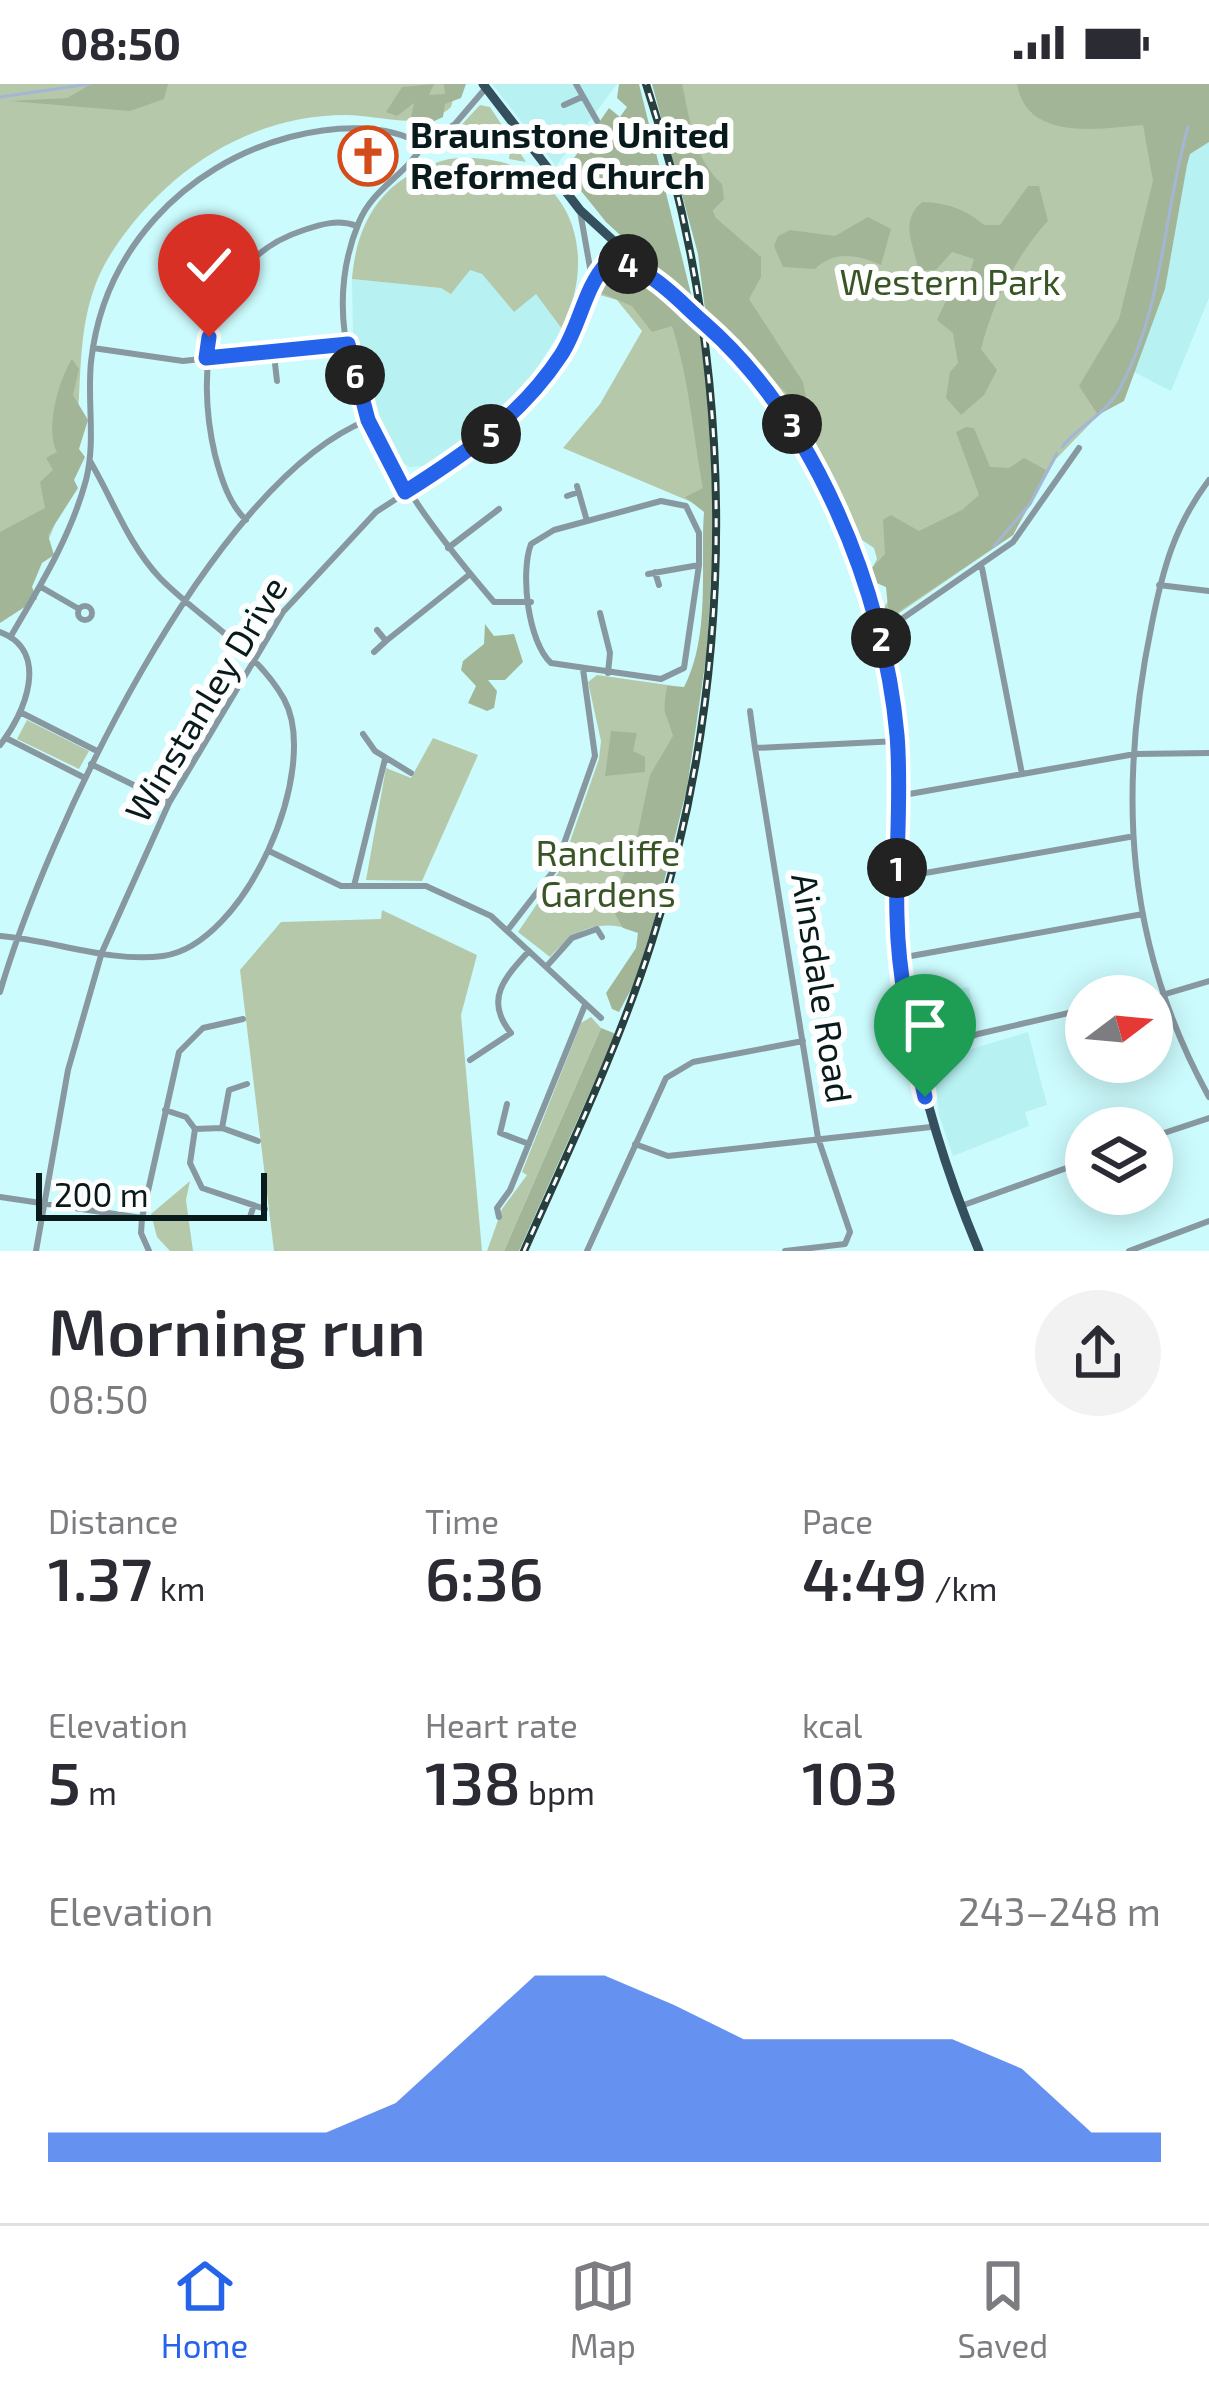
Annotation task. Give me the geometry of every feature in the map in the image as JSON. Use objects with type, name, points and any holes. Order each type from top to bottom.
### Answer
[{"type":"main road","points":[[484,86],[580,210],[714,332],[794,426],[854,559],[880,634],[898,741],[900,958],[916,1057],[931,1127],[980,1251]]},
{"type":"street","points":[[576,84],[597,121]]},
{"type":"street","points":[[484,86],[455,124],[423,145],[376,193],[357,226],[348,276],[348,344],[368,420],[405,492],[494,602],[531,602]]},
{"type":"street","points":[[564,105],[582,97]]},
{"type":"street","points":[[11,636],[71,525],[90,460],[93,348],[106,296],[124,261],[167,204],[214,169],[274,142],[334,130],[392,132],[423,145]]},
{"type":"street","name":"Winstanley Drive","points":[[36,1251],[68,1070],[102,952],[170,802],[251,662],[316,572],[376,512],[486,439],[539,386],[578,326],[592,279],[590,246],[580,210]]},
{"type":"street","points":[[246,520],[236,511],[218,466],[207,417],[206,358],[220,305],[252,262],[300,231],[338,221],[357,226]]},
{"type":"street","points":[[590,246],[604,233]]},
{"type":"street","name":"Winstanley Drive","points":[[592,279],[616,255],[616,245]]},
{"type":"street","points":[[607,263],[637,265]]},
{"type":"street","points":[[93,348],[153,358],[206,358],[274,355],[348,344]]},
{"type":"street","points":[[274,355],[277,381]]},
{"type":"street","points":[[0,992],[16,937],[83,777],[185,601],[246,520],[304,461],[368,420]]},
{"type":"street","points":[[880,634],[982,568],[1024,530],[1079,448]]},
{"type":"street","points":[[0,936],[163,956],[194,943],[226,915],[268,850],[285,801],[296,742],[284,698],[134,544],[90,460]]},
{"type":"street","points":[[1153,975],[1130,837],[1142,669],[1179,524],[1209,480]]},
{"type":"street","points":[[567,496],[578,489],[587,521]]},
{"type":"street","points":[[675,501],[694,517],[699,565],[689,654],[680,673],[662,680],[583,669],[545,658],[526,560],[531,544],[543,534],[587,521],[675,501]]},
{"type":"street","points":[[448,548],[499,509]]},
{"type":"street","points":[[659,585],[652,573],[699,565]]},
{"type":"street","points":[[982,568],[1022,774]]},
{"type":"street","points":[[374,652],[470,574]]},
{"type":"street","points":[[1160,585],[1209,591]]},
{"type":"street","points":[[40,586],[79,609]]},
{"type":"street","points":[[600,613],[610,652],[608,673]]},
{"type":"street","points":[[377,630],[386,641]]},
{"type":"street","points":[[0,632],[11,636],[30,665],[20,712],[0,746]]},
{"type":"street","points":[[507,931],[555,869],[595,756],[583,669]]},
{"type":"street","name":"Ainsdale Road","points":[[751,711],[818,1138],[850,1239],[785,1251]]},
{"type":"street","points":[[20,712],[97,751]]},
{"type":"street","points":[[363,734],[385,759],[411,773]]},
{"type":"street","points":[[6,737],[83,777]]},
{"type":"street","points":[[755,748],[898,741]]},
{"type":"street","points":[[898,796],[1135,754],[1209,753]]},
{"type":"street","points":[[354,886],[385,759]]},
{"type":"street","points":[[91,764],[170,802]]},
{"type":"street","points":[[897,878],[1130,837]]},
{"type":"street","points":[[268,850],[325,879],[354,886],[426,886],[491,916],[601,1018]]},
{"type":"street","points":[[900,958],[1143,914]]},
{"type":"street","points":[[546,968],[572,938],[604,932]]},
{"type":"street","points":[[476,1060],[514,1035],[500,1018],[497,997],[507,975],[529,951]]},
{"type":"street","points":[[1173,992],[1209,981]]},
{"type":"street","points":[[495,1210],[529,1144],[585,1005]]},
{"type":"street","points":[[916,1057],[1010,1025],[1065,1013]]},
{"type":"street","points":[[149,1251],[141,1234],[142,1218],[183,1046],[203,1028],[231,1015],[243,1019]]},
{"type":"street","points":[[1173,1029],[1209,1097]]},
{"type":"street","points":[[587,1251],[659,1088],[680,1067],[803,1041]]},
{"type":"street","points":[[222,1128],[229,1090],[247,1084]]},
{"type":"street","points":[[500,1132],[507,1104]]},
{"type":"street","points":[[165,1111],[186,1118],[195,1129],[190,1163],[196,1181],[210,1192],[265,1209]]},
{"type":"street","points":[[1173,1130],[1209,1118]]},
{"type":"street","points":[[635,1144],[668,1156],[931,1127]]},
{"type":"street","points":[[195,1129],[222,1128],[258,1142]]},
{"type":"street","points":[[489,1132],[529,1144]]},
{"type":"street","points":[[961,1206],[1065,1169]]},
{"type":"street","points":[[0,1197],[142,1218]]},
{"type":"street","points":[[250,1217],[254,1205]]},
{"type":"street","points":[[1129,1251],[1209,1221]]},
{"type":"shaded area","points":[[492,84],[617,84],[556,166]]},
{"type":"shaded area","points":[[1209,129],[1209,298],[1171,391],[1130,370],[1176,161]]},
{"type":"shaded area","points":[[469,269],[482,274],[513,311],[536,293],[562,329],[533,374],[479,430],[425,466],[410,467],[390,456],[366,397],[353,335],[352,279],[441,288]]},
{"type":"shaded area","points":[[943,981],[945,990],[969,987],[976,1027],[929,1041],[918,985]]},
{"type":"shaded area","points":[[1028,1032],[1047,1105],[1025,1112],[1029,1126],[953,1156],[939,1115],[934,1067],[942,1058]]},
{"type":"green space","points":[[0,84],[457,84],[451,107],[428,119],[310,118],[243,137],[183,173],[133,223],[112,252],[90,301],[74,455],[61,508],[25,591],[0,617]]},
{"type":"green space","points":[[91,84],[168,84],[164,99],[130,111],[9,101],[67,98]]},
{"type":"green space","points":[[434,84],[429,95],[445,94],[444,84],[466,84],[461,98],[445,104],[443,117],[430,123],[411,117],[414,103],[397,116],[386,112],[402,87]]},
{"type":"green space","points":[[619,84],[639,84],[693,302],[606,222],[565,171],[609,108],[620,117],[627,107],[617,98]]},
{"type":"green space","points":[[652,84],[682,84],[699,151],[722,184],[724,199],[713,210],[716,218],[761,257],[761,277],[749,299],[803,382],[806,397],[797,404],[705,310],[698,254]]},
{"type":"green space","name":"Western Park","points":[[671,84],[1209,84],[1185,127],[1116,397],[1056,459],[1013,535],[892,618],[884,607],[890,599],[886,587],[877,583],[872,568],[877,559],[874,548],[856,536],[815,441],[766,369]]},
{"type":"green space","points":[[1017,84],[1209,84],[1209,142],[1190,154],[1165,289],[1124,401],[1098,415],[1079,386],[1119,319],[1153,181],[1143,125],[1088,129],[1050,124],[1024,103]]},
{"type":"green space","points":[[480,105],[490,107],[526,162],[509,159],[510,151],[451,142],[450,137]]},
{"type":"green space","points":[[449,159],[487,159],[518,168],[544,183],[562,205],[574,231],[578,262],[574,295],[562,329],[536,294],[514,312],[482,274],[470,270],[451,294],[441,288],[352,279],[360,236],[379,202],[408,176]]},
{"type":"green space","points":[[1028,186],[1039,186],[1048,221],[1016,265],[986,332],[981,349],[997,370],[984,395],[961,415],[946,398],[950,372],[958,363],[953,333],[937,320],[951,290],[963,296],[974,259],[952,252],[936,270],[918,271],[911,218],[922,202],[948,205],[984,225],[1000,225]]},
{"type":"green space","points":[[868,217],[891,229],[881,265],[848,256],[815,269],[783,267],[774,246],[778,236],[790,230],[835,236]]},
{"type":"green space","points":[[623,268],[655,282],[699,327],[711,423],[714,524],[707,651],[687,788],[636,980],[619,1012],[612,1009],[606,993],[636,948],[638,933],[623,928],[611,907],[635,846],[650,775],[673,736],[665,709],[667,686],[684,687],[698,645],[704,512],[685,497],[703,488],[672,326],[652,332],[632,306],[599,292],[603,282],[617,282]]},
{"type":"green space","points":[[625,272],[643,279],[694,322],[705,393],[708,509],[563,448],[600,404],[642,331],[617,300],[600,295],[608,277]]},
{"type":"green space","points":[[72,359],[79,369],[73,395],[88,420],[79,449],[85,457],[74,480],[78,488],[48,535],[54,555],[42,563],[32,587],[37,599],[0,623],[0,532],[45,508],[40,482],[53,470],[46,458],[57,452],[52,431],[55,406]]},
{"type":"green space","points":[[974,428],[990,467],[1009,468],[1024,458],[1046,470],[1013,535],[889,618],[886,587],[877,583],[872,568],[885,554],[883,520],[891,515],[919,531],[962,510],[979,495],[956,432]]},
{"type":"green space","points":[[485,624],[494,636],[514,634],[523,662],[505,680],[488,680],[497,691],[494,708],[487,711],[468,703],[476,686],[461,670],[463,661],[484,644]]},
{"type":"green space","name":"Rancliffe Gardens","points":[[597,675],[689,688],[678,795],[637,931],[589,928],[550,957],[518,932],[560,870],[599,759],[601,741],[588,682]]},
{"type":"green space","points":[[27,720],[89,751],[79,769],[17,739]]},
{"type":"green space","points":[[611,731],[637,733],[633,751],[645,757],[645,772],[605,776]]},
{"type":"green space","points":[[433,738],[478,755],[422,881],[366,880],[386,768],[411,778]]},
{"type":"green space","points":[[382,910],[477,955],[461,1015],[482,1251],[274,1251],[240,970],[281,922],[381,919]]},
{"type":"green space","points":[[591,1017],[601,1028],[504,1251],[487,1251],[502,1209],[527,1175],[522,1172],[581,1023]]},
{"type":"green space","points":[[601,1028],[616,1034],[519,1251],[504,1251]]},
{"type":"green space","points":[[190,1181],[186,1200],[193,1251],[170,1251],[157,1237],[151,1214]]},
{"type":"waterway","points":[[0,97],[90,84]]},
{"type":"waterway","points":[[1062,447],[1114,397],[1135,357],[1154,293],[1188,127]]},
{"type":"waterway","points":[[994,546],[1030,504],[1057,453]]},
{"type":"railway","points":[[524,1251],[608,1059],[652,941],[681,836],[701,730],[713,621],[716,512],[711,403],[698,295],[676,188],[646,84]]},
{"type":"place","name":"Braunstone United Reformed Church","points":[[368,156]]},
{"type":"route","points":[[209,337],[206,358],[274,355],[348,344],[368,420],[405,492],[486,439],[539,386],[578,326],[592,279],[607,263],[637,265],[737,355],[794,426],[854,559],[880,634],[898,741],[897,936],[925,1097]]}]
